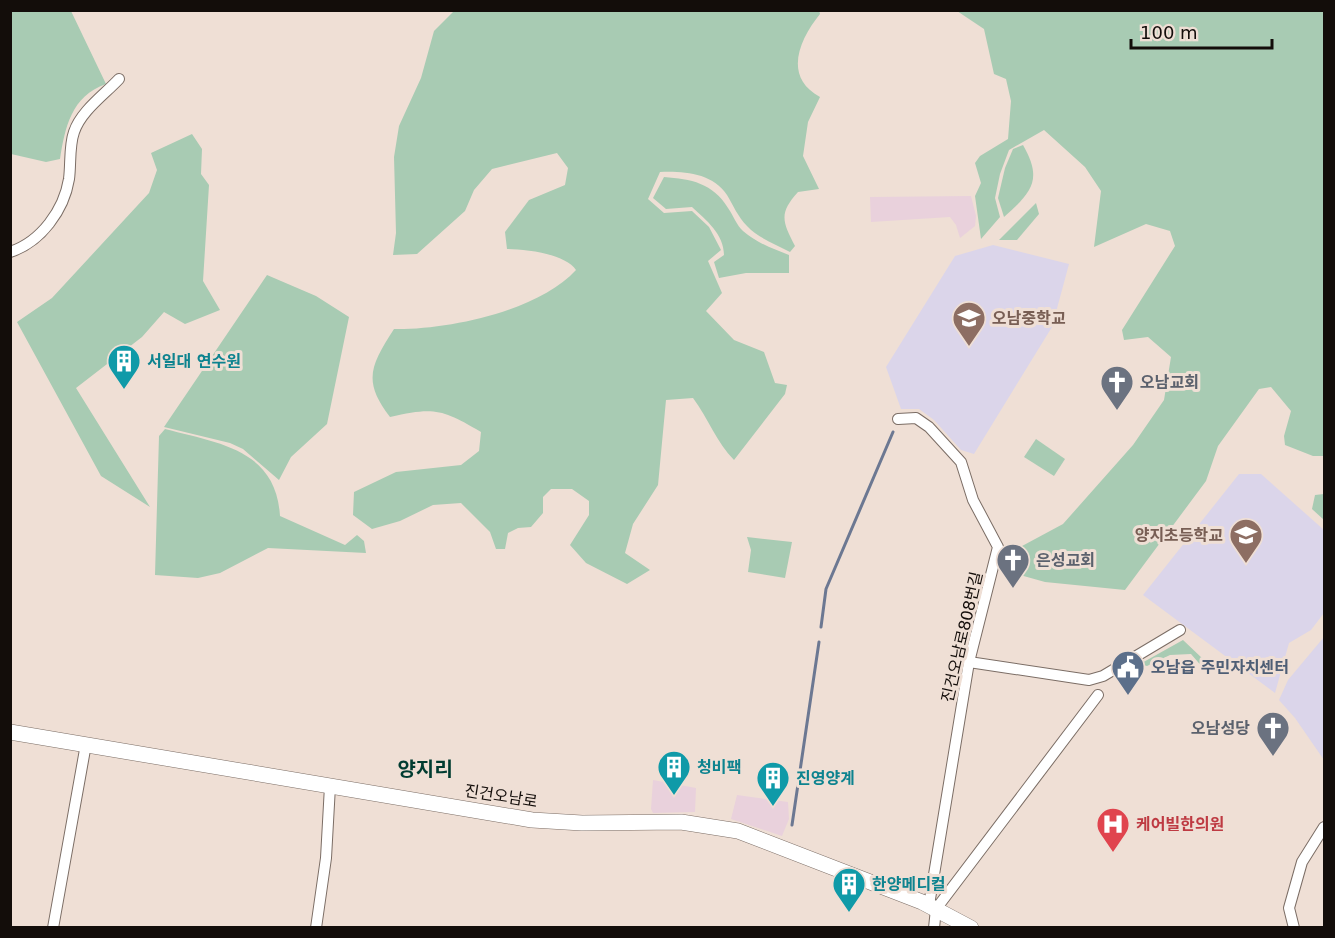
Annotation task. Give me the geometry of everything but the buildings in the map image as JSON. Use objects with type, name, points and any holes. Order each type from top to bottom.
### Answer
[{"type":"main road","name":"진건오남로","points":[[10,732],[532,820],[592,823],[681,822],[716,826],[768,841],[933,907],[971,927]]},
{"type":"street","points":[[10,252],[22,248],[53,218],[69,179],[73,134],[80,120],[119,79]]},
{"type":"street","name":"진건오남로808번길","points":[[898,419],[916,418],[929,427],[961,462],[973,500],[998,547],[969,662],[933,907],[934,927]]},
{"type":"street","points":[[969,662],[1089,680],[1103,676],[1180,630]]},
{"type":"street","points":[[933,907],[1098,695]]},
{"type":"street","points":[[53,927],[86,744]]},
{"type":"street","points":[[316,927],[326,858],[330,786]]},
{"type":"street","points":[[1294,927],[1289,908],[1300,872],[1324,827]]},
{"type":"shaded area","points":[[971,196],[976,216],[975,226],[960,238],[956,225],[950,217],[871,222],[870,197]]},
{"type":"shaded area","name":"오남중학교","points":[[993,245],[1069,264],[1052,327],[974,454],[961,450],[934,420],[919,409],[901,409],[886,367],[955,256]]},
{"type":"shaded area","name":"양지초등학교","points":[[1239,474],[1261,474],[1324,530],[1324,613],[1311,630],[1289,643],[1275,693],[1143,595]]},
{"type":"shaded area","points":[[1324,637],[1324,760],[1295,718],[1279,700],[1288,680]]},
{"type":"shaded area","points":[[653,780],[696,788],[695,812],[653,813],[651,809]]},
{"type":"shaded area","points":[[737,795],[788,802],[789,819],[782,836],[731,819]]},
{"type":"green space","points":[[819,10],[820,14],[801,46],[798,69],[801,79],[820,97],[808,122],[803,156],[819,189],[798,192],[785,212],[787,230],[795,246],[790,252],[751,230],[721,188],[706,178],[688,173],[660,172],[648,199],[664,213],[692,211],[709,227],[721,250],[708,261],[722,293],[706,311],[734,340],[764,352],[775,383],[787,385],[785,394],[734,460],[693,398],[666,400],[658,485],[633,524],[625,553],[650,570],[627,584],[586,563],[570,545],[589,515],[589,501],[572,489],[551,489],[543,497],[543,513],[531,527],[518,528],[508,533],[505,549],[496,549],[490,532],[461,503],[433,505],[400,521],[372,529],[353,515],[354,492],[396,472],[461,465],[479,451],[481,432],[447,415],[428,411],[390,417],[376,393],[373,373],[375,363],[394,329],[465,322],[516,307],[539,297],[560,284],[576,270],[555,256],[534,251],[507,249],[505,232],[529,200],[565,185],[568,168],[557,153],[492,169],[474,190],[465,211],[417,254],[393,255],[396,233],[394,157],[399,126],[421,78],[434,31],[454,11]]},
{"type":"green space","points":[[10,11],[71,11],[106,84],[94,89],[77,105],[64,136],[60,159],[46,162],[11,154]]},
{"type":"green space","points":[[957,11],[1324,11],[1324,456],[1313,456],[1285,445],[1284,436],[1291,411],[1271,387],[1259,389],[1218,446],[1206,481],[1125,590],[1045,582],[1020,575],[1011,552],[1063,524],[1133,445],[1164,400],[1171,357],[1148,337],[1124,340],[1122,330],[1175,246],[1170,231],[1146,224],[1094,247],[1101,191],[1085,167],[1044,130],[1009,150],[1000,174],[995,198],[1000,217],[981,239],[975,196],[981,183],[975,163],[980,156],[1008,139],[1011,101],[1006,79],[994,74],[984,29]]},
{"type":"green space","points":[[192,134],[202,149],[201,174],[209,185],[203,281],[220,310],[185,324],[164,312],[142,337],[76,388],[150,507],[101,476],[17,322],[52,298],[149,193],[157,170],[151,153]]},
{"type":"green space","points":[[1023,145],[1032,168],[1032,185],[1022,200],[1004,217],[998,198],[1005,168],[1013,149]]},
{"type":"green space","points":[[664,177],[692,181],[715,193],[743,231],[759,242],[789,255],[789,273],[746,273],[719,278],[714,262],[724,255],[718,234],[692,207],[666,209],[653,198]]},
{"type":"green space","points":[[1036,203],[1039,214],[1017,240],[999,240]]},
{"type":"green space","points":[[267,275],[316,296],[349,317],[327,424],[291,457],[279,480],[243,449],[230,443],[164,427]]},
{"type":"green space","points":[[165,429],[224,445],[241,453],[256,463],[268,476],[276,494],[280,516],[345,545],[357,535],[364,541],[366,553],[268,548],[220,573],[198,578],[155,575],[159,436]]},
{"type":"green space","points":[[1036,439],[1065,459],[1054,476],[1024,457]]},
{"type":"green space","points":[[1324,494],[1324,520],[1312,509],[1315,495]]},
{"type":"green space","points":[[747,537],[792,542],[785,578],[748,572],[751,550]]},
{"type":"green space","points":[[1183,640],[1203,659],[1204,669],[1191,654],[1170,655],[1147,666],[1140,664]]},
{"type":"waterway","points":[[821,627],[826,589],[893,432]]},
{"type":"waterway","points":[[792,825],[819,642]]},
{"type":"place","name":"오남중학교","points":[[969,347]]},
{"type":"place","name":"서일대 연수원","points":[[124,390]]},
{"type":"place","name":"오남교회","points":[[1117,411]]},
{"type":"place","name":"양지초등학교","points":[[1246,564]]},
{"type":"place","name":"은성교회","points":[[1013,589]]},
{"type":"place","name":"오남읍 주민자치센터","points":[[1128,696]]},
{"type":"place","name":"오남성당","points":[[1273,757]]},
{"type":"place","name":"청비팩","points":[[674,796]]},
{"type":"place","name":"진영양계","points":[[773,807]]},
{"type":"place","name":"케어빌한의원","points":[[1113,853]]},
{"type":"place","name":"한양메디컬","points":[[849,913]]},
{"type":"district","name":"양지리","points":[[425,769]]}]
